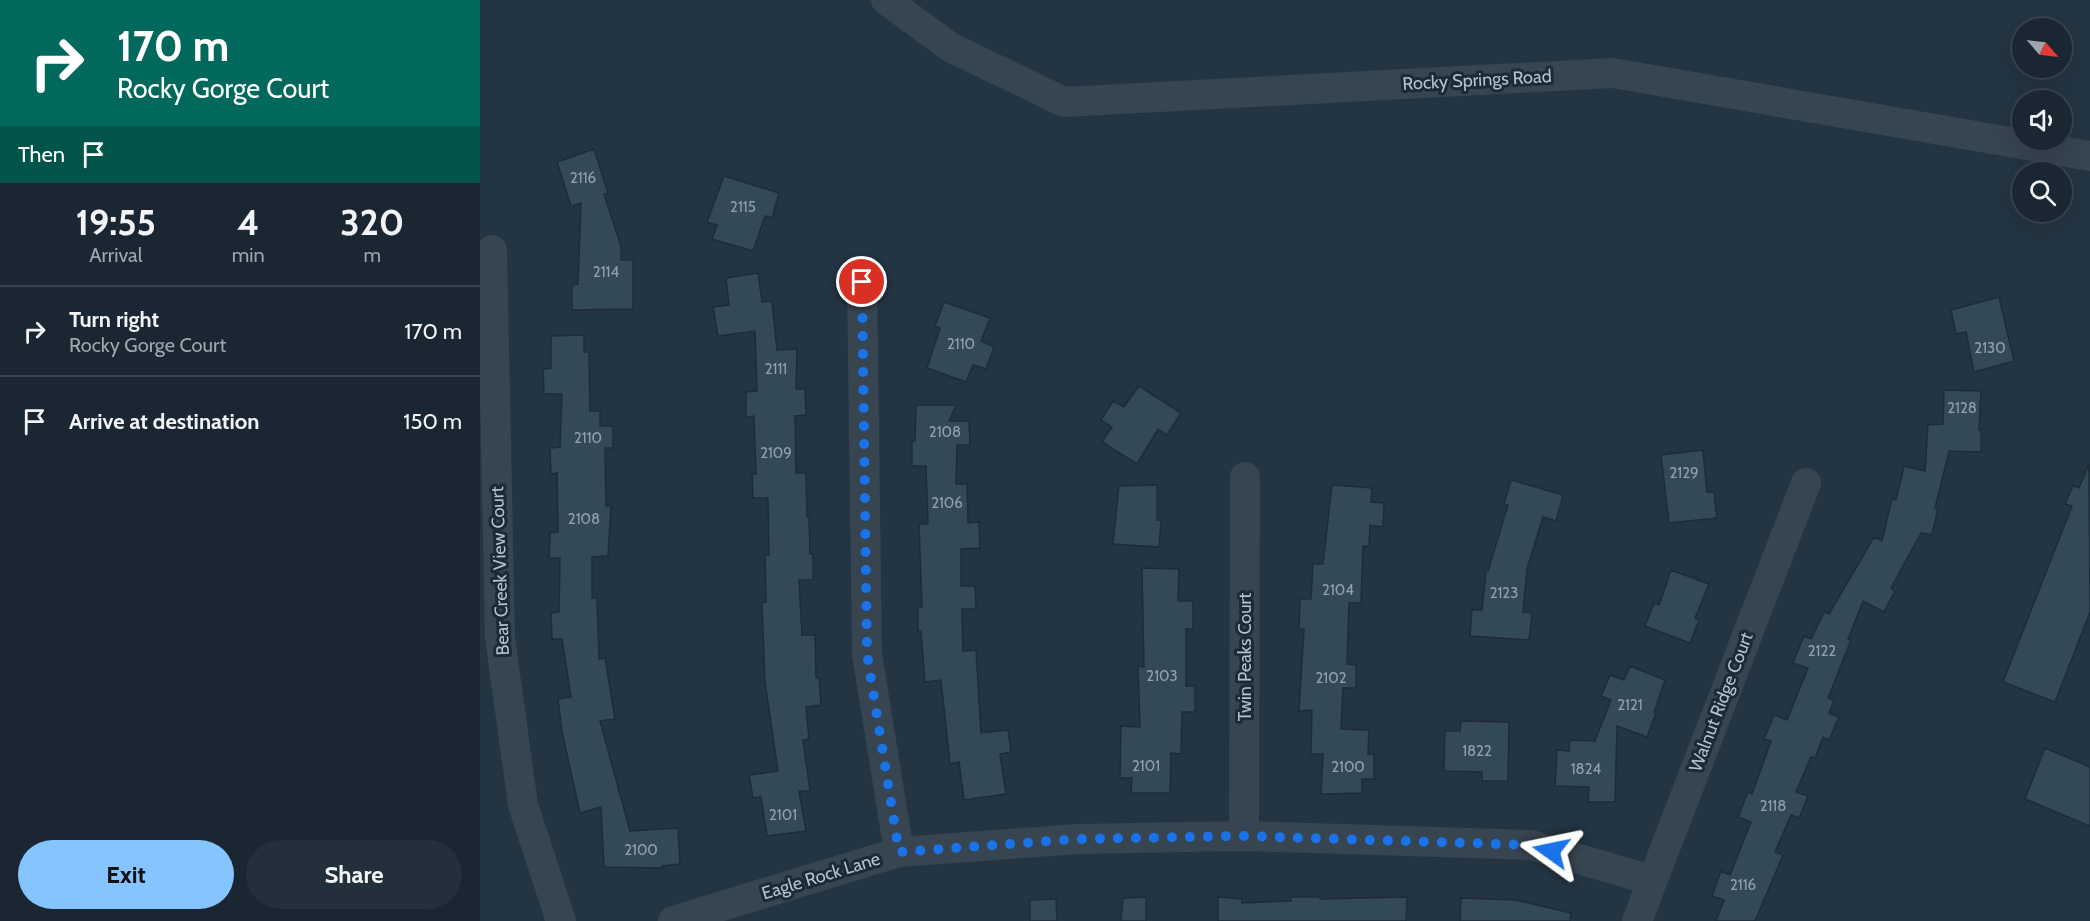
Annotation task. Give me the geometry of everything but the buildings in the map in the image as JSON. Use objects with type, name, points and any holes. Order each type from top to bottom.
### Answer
[{"type":"street","name":"Rocky Springs Road","points":[[886,0],[950,47],[1064,102],[1613,73],[2090,156]]},
{"type":"street","name":"Bear Creek View Court","points":[[492,250],[500,638],[523,805],[561,921]]},
{"type":"street","points":[[862,282],[867,654],[899,852]]},
{"type":"street","name":"Twin Peaks Court","points":[[1244,836],[1245,477]]},
{"type":"street","name":"Walnut Ridge Court","points":[[1636,921],[1806,483]]},
{"type":"street","name":"Eagle Rock Lane","points":[[673,921],[899,852],[1078,839],[1244,836],[1531,845],[1651,880]]},
{"type":"route","points":[[862,282],[867,654],[899,852],[1078,839],[1244,836],[1531,845],[1551,851]]}]
